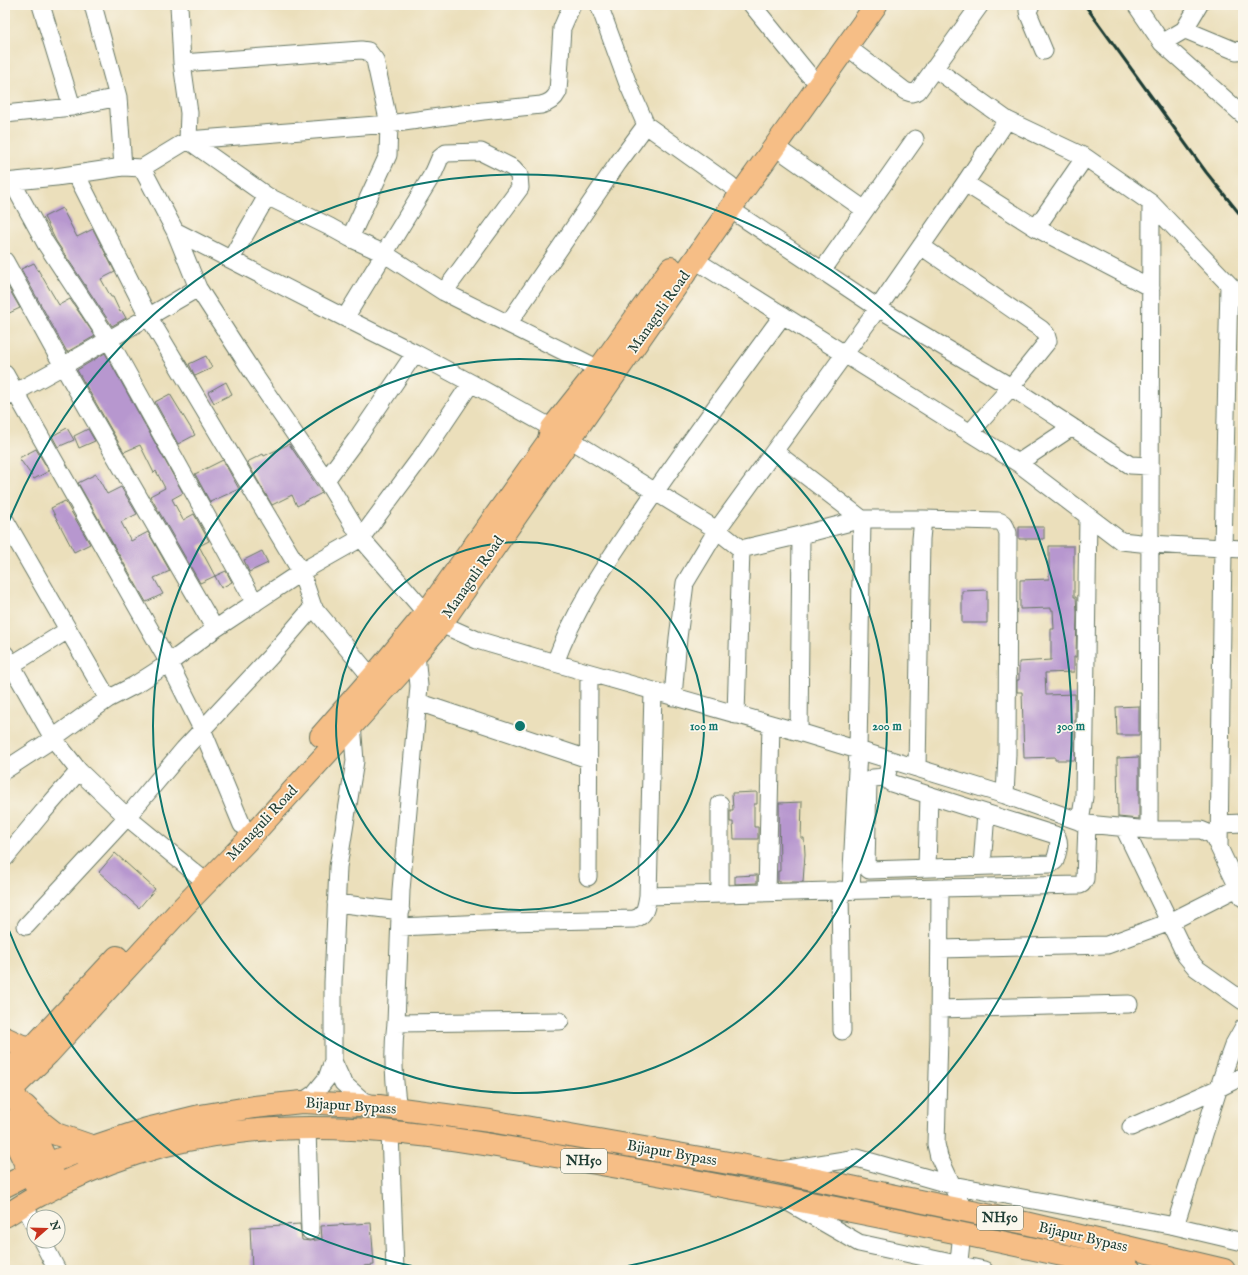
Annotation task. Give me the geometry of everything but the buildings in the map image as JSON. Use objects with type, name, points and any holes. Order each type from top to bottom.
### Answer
[{"type":"main road","name":"Managuli Road","points":[[561,433],[599,369],[860,5]]},
{"type":"main road","name":"Managuli Road","points":[[8,1084],[33,1047],[201,877],[245,843],[416,654],[434,618],[561,433],[695,260],[774,146],[876,5]]},
{"type":"main road","name":"Managuli Road","points":[[8,1084],[48,1054],[201,877],[242,825],[372,678],[434,618]]},
{"type":"main road","points":[[5,1038],[22,1046],[33,1047]]},
{"type":"main road","points":[[8,1084],[42,1123],[56,1134],[94,1146]]},
{"type":"main road","points":[[8,1084],[39,1169],[41,1195]]},
{"type":"main road","name":"Bijapur Bypass","points":[[39,1169],[94,1146],[147,1129],[200,1116],[254,1107],[302,1102],[388,1107],[490,1121],[774,1171],[1026,1224],[1224,1270]]},
{"type":"main road","points":[[5,1120],[15,1141],[39,1169]]},
{"type":"main road","name":"Bijapur Bypass","points":[[41,1195],[100,1166],[138,1153],[188,1140],[237,1132],[283,1128],[368,1130],[450,1139],[550,1155],[962,1233],[1130,1270]]},
{"type":"main road","points":[[6,1185],[12,1174],[16,1158],[15,1141]]},
{"type":"main road","name":"NH50","points":[[6,1185],[39,1169]]},
{"type":"main road","name":"NH50","points":[[5,1216],[41,1195]]},
{"type":"street","points":[[41,5],[72,108]]},
{"type":"street","points":[[93,5],[118,97],[123,167]]},
{"type":"street","points":[[179,5],[182,63],[189,113],[188,140]]},
{"type":"street","points":[[255,603],[109,340],[46,244],[9,182],[123,167],[142,168],[188,140],[389,124],[549,103],[554,99],[558,92],[562,28],[572,5]]},
{"type":"street","points":[[599,5],[628,84],[646,125],[730,185]]},
{"type":"street","points":[[753,5],[809,75]]},
{"type":"street","points":[[846,46],[905,92],[911,93],[918,91],[980,5]]},
{"type":"street","points":[[1032,5],[1028,11],[1029,15],[1044,51]]},
{"type":"street","points":[[1136,5],[1162,42],[1243,115]]},
{"type":"street","points":[[1162,42],[1184,30],[1199,5]]},
{"type":"street","points":[[1184,30],[1191,31],[1236,52],[1243,50]]},
{"type":"street","points":[[182,63],[361,50],[368,51],[375,60],[389,124],[388,155],[350,238]]},
{"type":"street","points":[[934,68],[1007,120],[1085,157],[1151,203],[1243,299]]},
{"type":"street","points":[[5,114],[72,108],[118,97]]},
{"type":"street","points":[[672,697],[685,583],[717,530],[878,308],[1007,120]]},
{"type":"street","points":[[508,324],[618,163],[646,125]]},
{"type":"street","points":[[822,271],[915,139]]},
{"type":"street","points":[[188,140],[267,196],[385,254],[444,292],[599,369]]},
{"type":"street","points":[[774,146],[865,210]]},
{"type":"street","points":[[345,318],[434,172],[443,154],[449,152],[481,152],[513,168],[519,175],[520,188],[444,292]]},
{"type":"street","points":[[1036,228],[1085,157]]},
{"type":"street","points":[[142,168],[175,231],[198,288],[255,376],[326,480],[361,538],[434,618],[477,640],[672,697],[800,732],[1005,795],[1084,823],[1149,830],[1201,830],[1213,835],[1241,891],[1170,922],[1107,945],[940,949]]},
{"type":"street","points":[[76,174],[148,316],[301,572],[313,606],[372,678]]},
{"type":"street","points":[[965,183],[1036,228],[1151,288]]},
{"type":"street","points":[[231,259],[267,196]]},
{"type":"street","points":[[1149,830],[1151,203]]},
{"type":"street","points":[[730,209],[878,308],[1011,387],[1130,465],[1150,466]]},
{"type":"street","points":[[175,231],[415,353],[561,433],[717,530],[741,549]]},
{"type":"street","points":[[921,246],[1041,329],[1046,334],[1048,341],[1011,387],[970,433]]},
{"type":"street","points":[[5,260],[63,366],[215,628]]},
{"type":"street","points":[[695,260],[1018,463],[1121,540],[1150,544],[1243,549]]},
{"type":"street","points":[[1219,847],[1223,548],[1229,285]]},
{"type":"street","points":[[10,395],[198,288]]},
{"type":"street","points":[[555,663],[564,639],[605,566],[654,492],[783,315]]},
{"type":"street","points":[[326,480],[358,437],[415,353]]},
{"type":"street","points":[[5,374],[10,395],[169,664],[202,729],[242,825]]},
{"type":"street","points":[[5,770],[108,699],[135,685],[169,664],[215,628],[301,572],[361,538],[424,452],[471,383]]},
{"type":"street","points":[[1018,463],[1072,427]]},
{"type":"street","points":[[775,452],[862,519]]},
{"type":"street","points":[[648,896],[1082,884],[1085,879],[1084,797],[1088,516]]},
{"type":"street","points":[[842,1031],[846,890],[858,750],[862,519]]},
{"type":"street","points":[[741,549],[862,519],[998,521],[1007,527],[1007,747],[1005,795]]},
{"type":"street","points":[[917,768],[921,547],[923,519]]},
{"type":"street","points":[[5,520],[108,699]]},
{"type":"street","points":[[800,732],[801,535]]},
{"type":"street","points":[[736,715],[741,549]]},
{"type":"street","points":[[26,926],[127,817],[202,729],[270,657],[313,606]]},
{"type":"street","points":[[68,630],[7,663],[53,738],[79,771],[127,817],[201,877]]},
{"type":"street","points":[[333,1061],[343,1083],[362,1100],[388,1107],[394,1076],[394,1034],[396,1023],[401,890],[419,686],[416,654]]},
{"type":"street","points":[[588,876],[589,673]]},
{"type":"street","points":[[336,903],[401,919],[506,922],[638,918],[644,913],[648,896],[652,691]]},
{"type":"street","points":[[418,702],[588,759]]},
{"type":"street","points":[[302,1102],[314,1094],[327,1078],[333,1061],[333,982],[338,867],[354,761],[352,724]]},
{"type":"street","points":[[767,892],[771,724]]},
{"type":"street","points":[[886,777],[891,760]]},
{"type":"street","points":[[5,858],[79,771]]},
{"type":"street","points":[[886,777],[891,783],[1053,834],[1058,838],[1059,844],[1056,860],[1053,863],[873,870],[867,868],[868,781],[873,778],[886,777]]},
{"type":"street","points":[[927,868],[929,795]]},
{"type":"street","points":[[720,804],[720,894]]},
{"type":"street","points":[[982,866],[986,813]]},
{"type":"street","points":[[1220,824],[1243,823]]},
{"type":"street","points":[[1124,828],[1186,956],[1191,963],[1243,1001]]},
{"type":"street","points":[[940,888],[940,1009],[936,1144],[939,1157],[964,1211]]},
{"type":"street","points":[[940,1009],[1129,1004]]},
{"type":"street","points":[[396,1023],[560,1021]]},
{"type":"street","points":[[1175,1226],[1233,1046],[1243,1028]]},
{"type":"street","points":[[1131,1126],[1243,1076]]},
{"type":"street","points":[[307,1128],[310,1231]]},
{"type":"street","points":[[390,1132],[395,1270]]},
{"type":"street","points":[[774,1171],[857,1158],[952,1185],[1175,1226],[1243,1242]]},
{"type":"street","points":[[38,1209],[41,1195]]},
{"type":"street","points":[[778,1197],[859,1243],[958,1267],[984,1270]]},
{"type":"street","points":[[958,1267],[962,1233]]},
{"type":"street","points":[[46,1249],[57,1270]]},
{"type":"railway","points":[[1085,5],[1206,172],[1243,218]]}]
